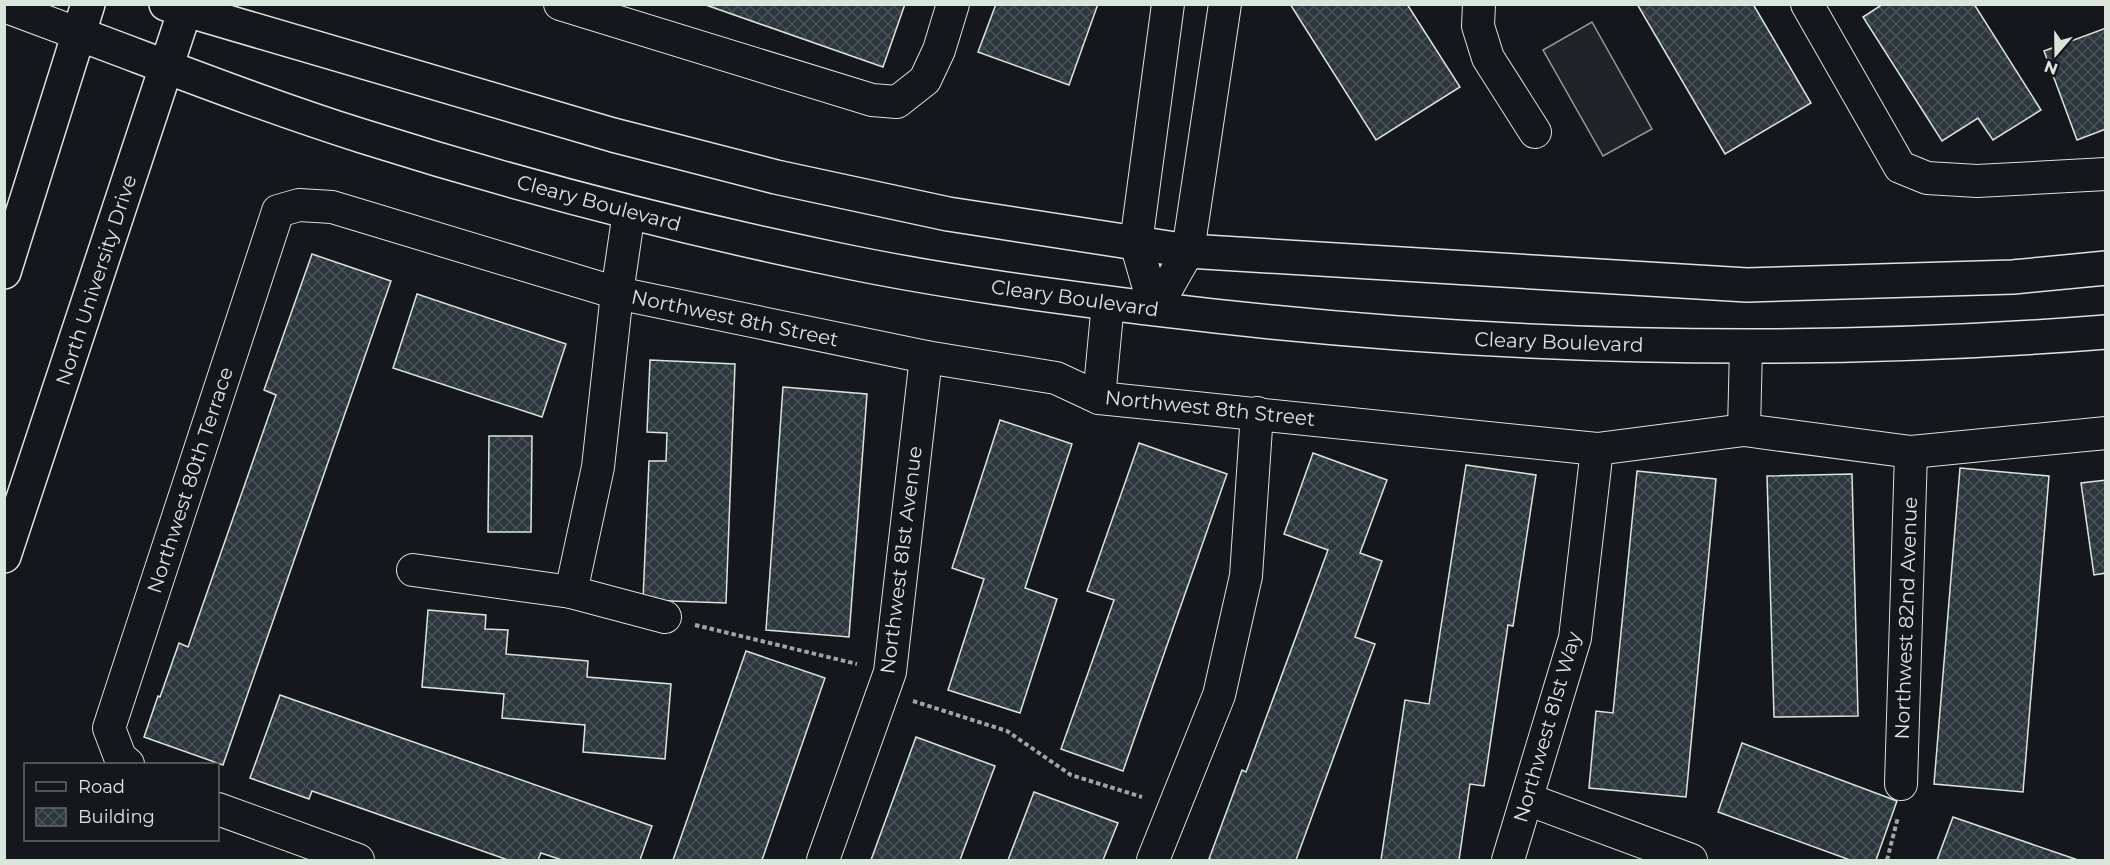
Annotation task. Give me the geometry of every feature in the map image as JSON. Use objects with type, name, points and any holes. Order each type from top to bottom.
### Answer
[{"type":"street","points":[[560,4],[872,100],[897,102],[925,80],[939,50],[952,4]]},
{"type":"street","points":[[1155,309],[1136,243],[1168,4]]},
{"type":"street","points":[[1155,309],[1188,251],[1225,4]]},
{"type":"street","points":[[1479,4],[1478,26],[1488,58],[1535,132]]},
{"type":"street","points":[[1807,4],[1900,167],[1927,178],[1977,181],[2106,174]]},
{"type":"street","points":[[4,6],[83,19],[4,272]]},
{"type":"street","points":[[180,6],[613,135],[776,177],[948,213],[1188,251],[1747,285],[2013,277],[2106,268]]},
{"type":"street","name":"North University Drive","points":[[4,556],[167,67],[180,6]]},
{"type":"street","name":"Cleary Boulevard","points":[[83,19],[167,67],[360,136],[629,212],[839,260],[970,283],[1278,324],[1551,343],[1746,347],[1908,344],[2106,332]]},
{"type":"street","name":"Northwest 8th Street","points":[[299,205],[332,207],[617,293],[926,357],[1056,378],[1099,398],[1597,448],[1744,430],[1911,452],[2106,434]]},
{"type":"street","name":"Northwest 80th Terrace","points":[[127,763],[120,757],[109,728],[278,211],[299,205]]},
{"type":"street","points":[[572,592],[598,466],[617,293],[629,212]]},
{"type":"street","points":[[1099,398],[1108,303]]},
{"type":"street","points":[[1744,430],[1746,347]]},
{"type":"street","name":"Northwest 81st Avenue","points":[[823,861],[886,682],[926,357]]},
{"type":"street","points":[[1153,861],[1219,695],[1246,576],[1257,413]]},
{"type":"street","name":"Northwest 81st Way","points":[[1508,861],[1575,638],[1597,448]]},
{"type":"street","name":"Northwest 82nd Avenue","points":[[1901,784],[1911,452]]},
{"type":"street","points":[[412,570],[572,592],[665,617]]},
{"type":"street","points":[[1527,799],[1691,861]]},
{"type":"street","points":[[219,809],[358,861]]},
{"type":"path","points":[[665,617],[886,682],[1008,731],[1071,775],[1174,807]]},
{"type":"path","points":[[1887,861],[1898,817],[1901,784]]},
{"type":"shaded area","points":[[1592,22],[1652,129],[1603,156],[1543,50]]},
{"type":"building","points":[[703,4],[905,4],[883,67]]},
{"type":"building","points":[[996,4],[1098,4],[1069,85],[978,52]]},
{"type":"building","points":[[1290,4],[1407,4],[1460,87],[1376,140]]},
{"type":"building","points":[[1637,4],[1753,4],[1811,103],[1725,154]]},
{"type":"building","points":[[1883,4],[1974,4],[2041,110],[1993,140],[1978,118],[1942,141],[1863,17]]},
{"type":"building","points":[[2106,28],[2106,129],[2077,140],[2044,51]]},
{"type":"building","points":[[312,254],[391,281],[223,765],[144,737],[179,643],[188,647],[276,395],[264,390]]},
{"type":"building","points":[[417,294],[566,344],[542,417],[393,368]]},
{"type":"building","points":[[650,360],[735,364],[726,603],[643,600],[649,461],[666,461],[667,433],[647,432]]},
{"type":"building","points":[[783,387],[867,394],[849,637],[766,630]]},
{"type":"building","points":[[1000,420],[1072,444],[1025,588],[1057,599],[1020,713],[948,690],[984,579],[952,568]]},
{"type":"building","points":[[489,436],[532,436],[531,532],[488,532]]},
{"type":"building","points":[[1139,443],[1227,474],[1123,771],[1061,749],[1114,600],[1087,591]]},
{"type":"building","points":[[1313,453],[1387,480],[1360,553],[1382,561],[1355,637],[1375,644],[1296,860],[1209,859],[1242,770],[1246,772],[1328,550],[1284,534]]},
{"type":"building","points":[[1466,465],[1536,475],[1513,626],[1508,625],[1484,786],[1470,784],[1459,860],[1381,860],[1405,700],[1429,704]]},
{"type":"building","points":[[1960,468],[2049,476],[2023,792],[1934,784]]},
{"type":"building","points":[[1637,471],[1716,479],[1686,797],[1589,788],[1596,711],[1613,713]]},
{"type":"building","points":[[1852,474],[1858,716],[1774,717],[1767,476]]},
{"type":"building","points":[[2106,480],[2106,573],[2094,575],[2081,483]]},
{"type":"building","points":[[428,610],[486,615],[485,629],[508,630],[506,654],[588,661],[587,677],[671,684],[665,759],[583,752],[585,725],[502,718],[504,694],[422,687]]},
{"type":"building","points":[[746,651],[825,678],[762,860],[673,860]]},
{"type":"building","points":[[280,695],[652,826],[640,860],[562,860],[541,853],[538,860],[508,860],[312,791],[309,799],[250,778]]},
{"type":"building","points":[[916,737],[995,766],[960,860],[871,860]]},
{"type":"building","points":[[1742,743],[1897,801],[1876,860],[1850,860],[1718,812]]},
{"type":"building","points":[[1034,792],[1118,823],[1103,860],[1008,860]]},
{"type":"building","points":[[1953,817],[2078,860],[1937,860]]}]
